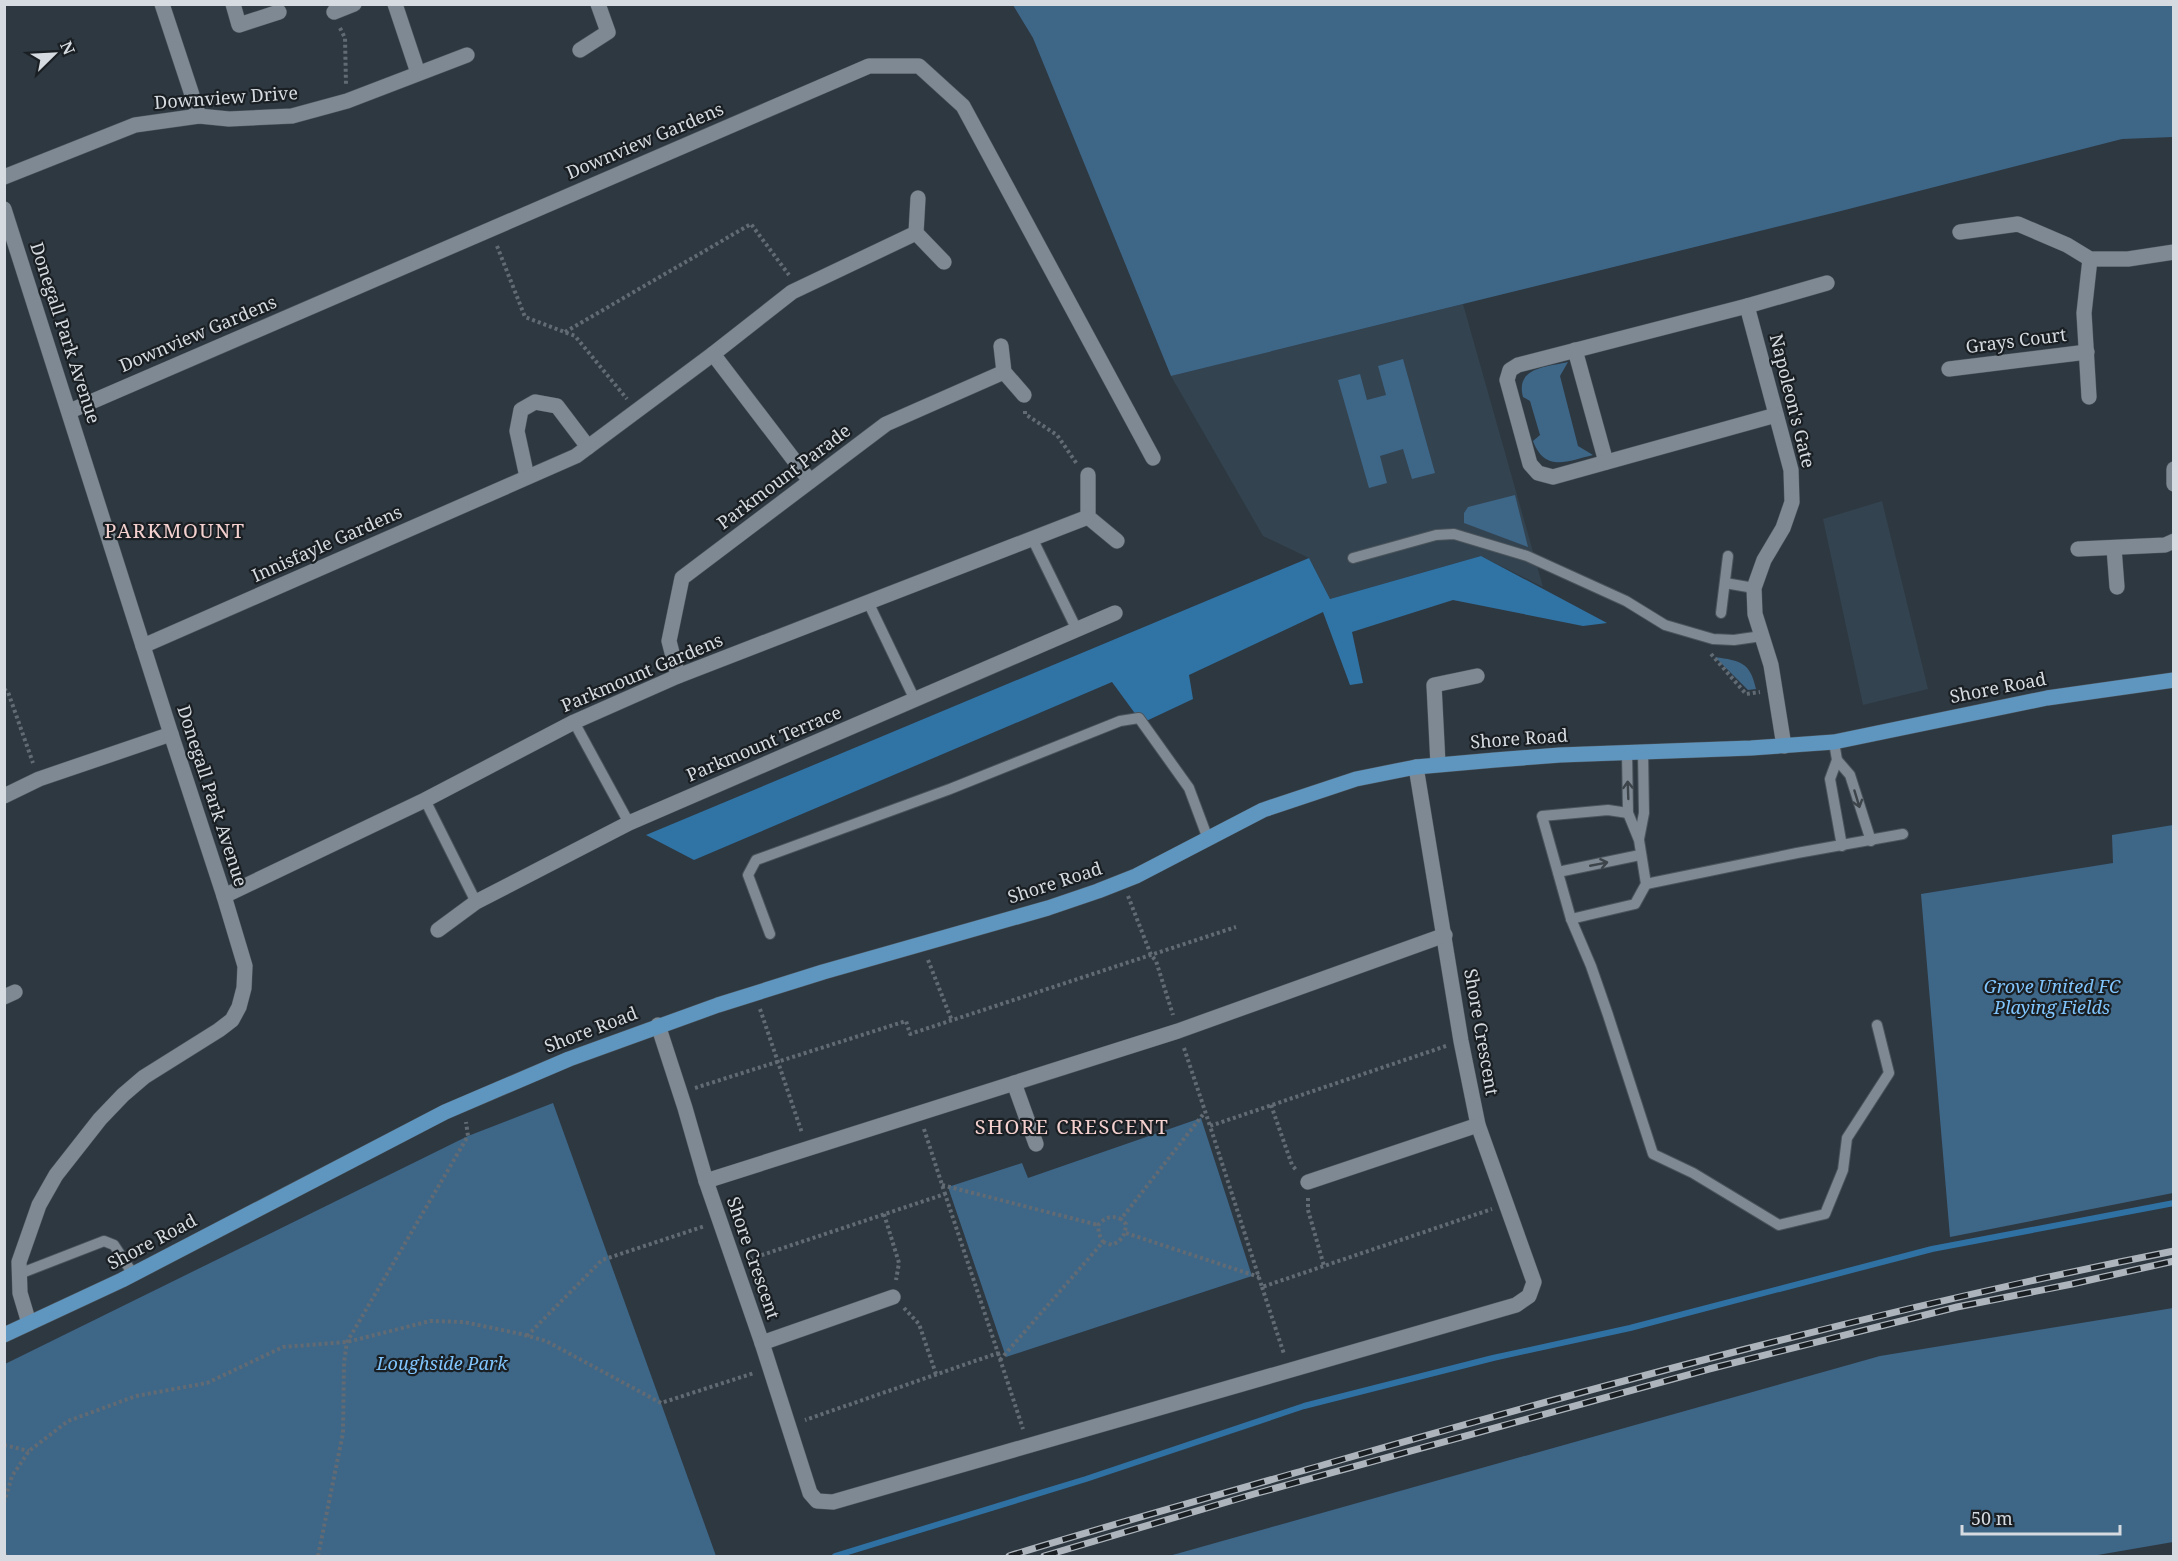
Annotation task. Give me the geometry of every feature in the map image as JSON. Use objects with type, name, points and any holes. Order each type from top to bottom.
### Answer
[{"type":"main road","name":"Shore Road","points":[[4,1335],[133,1275],[323,1174],[464,1104],[568,1059],[658,1026],[823,972],[1048,908],[1122,881],[1263,810],[1314,791],[1376,774],[1438,764],[1834,742],[2047,698],[2174,680]]},
{"type":"street","points":[[233,4],[239,25],[279,12]]},
{"type":"street","points":[[334,12],[354,4]]},
{"type":"street","points":[[395,4],[418,73]]},
{"type":"street","points":[[580,50],[608,32],[598,4]]},
{"type":"street","points":[[166,6],[199,116]]},
{"type":"street","name":"Downview Drive","points":[[4,177],[135,125],[199,116],[229,119],[292,116],[347,101],[466,55]]},
{"type":"street","name":"Downview Gardens","points":[[70,411],[869,66],[919,66],[963,106],[1153,458]]},
{"type":"street","points":[[918,198],[916,232],[944,262]]},
{"type":"street","name":"Donegall Park Avenue","points":[[4,209],[245,966],[244,988],[239,1007],[232,1020],[169,1060],[123,1095],[87,1135],[56,1175],[39,1205],[19,1262],[20,1293],[29,1323]]},
{"type":"street","points":[[1960,231],[2018,225],[2067,245],[2090,259],[2128,259],[2174,252]]},
{"type":"street","name":"Innisfayle Gardens","points":[[143,645],[576,456],[799,288],[916,232]]},
{"type":"street","name":"Grays Court","points":[[2089,397],[2085,314],[2090,259]]},
{"type":"street","points":[[1776,414],[1552,477],[1538,473],[1530,464],[1508,380],[1510,370],[1518,365],[1827,283]]},
{"type":"street","name":"Napoleon's Gate","points":[[1747,306],[1791,470],[1792,502],[1783,528],[1764,560],[1754,588],[1755,614],[1771,665],[1784,746]]},
{"type":"street","points":[[1001,346],[1004,372],[1024,395]]},
{"type":"street","points":[[1575,350],[1606,462]]},
{"type":"street","name":"Grays Court","points":[[1949,369],[2087,352]]},
{"type":"street","points":[[713,354],[810,481]]},
{"type":"street","name":"Parkmount Parade","points":[[678,676],[669,641],[682,578],[886,424],[1004,372]]},
{"type":"street","points":[[527,477],[517,432],[521,410],[536,402],[557,406],[588,447]]},
{"type":"street","points":[[2174,469],[2174,484]]},
{"type":"street","points":[[1088,475],[1088,517],[1117,541]]},
{"type":"street","name":"Parkmount Gardens","points":[[224,896],[424,800],[574,722],[678,676],[1088,517]]},
{"type":"street","points":[[2078,549],[2165,545],[2174,541]]},
{"type":"street","points":[[2114,548],[2117,587]]},
{"type":"street","name":"Parkmount Terrace","points":[[438,930],[476,902],[628,823],[1115,613]]},
{"type":"street","points":[[1438,764],[1434,685],[1477,676]]},
{"type":"street","points":[[4,796],[39,779],[171,734]]},
{"type":"street","name":"Shore Crescent","points":[[1289,1370],[1516,1305],[1529,1296],[1534,1282],[1478,1125],[1461,1041],[1416,767]]},
{"type":"street","points":[[706,1181],[1179,1031],[1445,934]]},
{"type":"street","name":"Shore Crescent","points":[[658,1026],[706,1181],[762,1342],[810,1493],[817,1501],[833,1502],[1028,1445]]},
{"type":"street","points":[[1014,1083],[1036,1144]]},
{"type":"street","points":[[1308,1182],[1478,1125]]},
{"type":"street","points":[[762,1342],[893,1297]]},
{"type":"street","points":[[1028,1445],[1289,1370]]},
{"type":"lane","points":[[1353,558],[1436,535],[1454,534],[1527,556],[1626,602],[1665,625],[1713,639],[1734,640],[1762,636]]},
{"type":"lane","points":[[1032,538],[1077,630]]},
{"type":"lane","points":[[1720,613],[1728,556]]},
{"type":"lane","points":[[1725,584],[1754,588]]},
{"type":"lane","points":[[868,604],[915,700]]},
{"type":"lane","points":[[770,934],[748,875],[756,860],[950,789],[1120,722],[1138,718],[1189,788],[1208,839]]},
{"type":"lane","points":[[574,722],[628,823]]},
{"type":"lane","points":[[1834,742],[1837,760],[1830,779],[1842,846]]},
{"type":"lane","points":[[1627,752],[1629,813],[1639,840]]},
{"type":"lane","points":[[1571,919],[1635,904],[1646,884],[1639,840],[1644,813],[1643,752]]},
{"type":"lane","points":[[1837,760],[1850,775],[1871,841]]},
{"type":"lane","points":[[424,800],[476,902]]},
{"type":"lane","points":[[1629,813],[1608,810],[1542,816],[1571,919],[1608,1014],[1653,1154],[1693,1173],[1779,1225],[1825,1214],[1843,1170],[1847,1138],[1888,1073],[1877,1025]]},
{"type":"lane","points":[[1646,884],[1903,834]]},
{"type":"lane","points":[[1558,872],[1640,855]]},
{"type":"lane","points":[[19,1274],[105,1240],[114,1245],[133,1275]]},
{"type":"path","points":[[334,12],[345,38],[344,74],[347,101]]},
{"type":"path","points":[[565,332],[751,224],[799,288]]},
{"type":"path","points":[[490,228],[525,317],[575,336],[636,411]]},
{"type":"path","points":[[1024,395],[1025,414],[1057,435],[1077,465],[1088,475]]},
{"type":"path","points":[[1713,639],[1711,656],[1746,694],[1775,689]]},
{"type":"path","points":[[4,689],[8,692],[39,779]]},
{"type":"path","points":[[1122,881],[1151,955],[1156,961],[1210,1126]]},
{"type":"path","points":[[680,1093],[906,1021],[910,1034],[1236,927]]},
{"type":"path","points":[[922,944],[951,1021]]},
{"type":"path","points":[[755,994],[808,1149]]},
{"type":"path","points":[[318,1557],[344,1433],[344,1363],[347,1342],[468,1136],[464,1104]]},
{"type":"path","points":[[1121,1219],[1205,1112]]},
{"type":"path","points":[[919,1114],[945,1194]]},
{"type":"path","points":[[942,1185],[1098,1225]]},
{"type":"path","points":[[1113,1216],[1126,1224],[1125,1233],[1121,1241],[1112,1245],[1103,1242],[1098,1225],[1105,1218],[1113,1216]]},
{"type":"path","points":[[527,1335],[602,1260],[720,1222]]},
{"type":"path","points":[[1125,1233],[1259,1278]]},
{"type":"path","points":[[1000,1360],[1103,1242]]},
{"type":"path","points":[[1262,1287],[1289,1370]]},
{"type":"path","points":[[4,1503],[12,1476],[29,1450],[68,1421],[136,1396],[207,1383],[284,1347],[347,1342],[430,1321],[464,1322],[546,1341],[661,1403],[770,1368]]},
{"type":"path","points":[[998,1353],[1028,1445]]},
{"type":"path","points":[[4,1446],[29,1450]]},
{"type":"shaded area","points":[[1463,304],[1543,587],[1481,556],[1330,599],[1309,558],[1263,536],[1171,376]]},
{"type":"shaded area","points":[[1882,501],[1928,689],[1863,705],[1823,519]]},
{"type":"shaded area","points":[[1481,556],[1607,623],[1583,626],[1453,600],[1352,632],[1363,683],[1350,685],[1323,612],[1189,675],[1193,699],[1142,723],[1112,682],[694,860],[646,835],[1309,558],[1330,599]]},
{"type":"green space","points":[[1013,5],[2173,5],[2173,137],[2122,139],[1837,212],[1171,376],[1033,38]]},
{"type":"green space","points":[[1403,359],[1435,473],[1412,479],[1403,449],[1380,456],[1387,483],[1369,488],[1338,380],[1360,374],[1367,400],[1386,395],[1378,366]]},
{"type":"green space","points":[[1568,362],[1560,376],[1578,446],[1593,455],[1558,462],[1544,458],[1533,441],[1540,435],[1530,401],[1523,397],[1522,387],[1528,374],[1535,370]]},
{"type":"green space","points":[[1515,495],[1528,547],[1464,523],[1464,513],[1468,507]]},
{"type":"green space","points":[[1715,657],[1743,664],[1751,673],[1756,689],[1748,690]]},
{"type":"green space","name":"Grove United FC Playing Fields","points":[[2173,825],[2173,1193],[1950,1237],[1921,894],[2113,863],[2112,835]]},
{"type":"green space","name":"Loughside Park","points":[[553,1103],[716,1556],[5,1556],[5,1364],[468,1136]]},
{"type":"green space","points":[[1201,1118],[1252,1276],[1006,1357],[948,1187],[1022,1163],[1028,1178]]},
{"type":"green space","points":[[2173,1308],[2173,1542],[2092,1556],[1169,1556],[1880,1356]]},
{"type":"waterway","points":[[835,1556],[1086,1479],[1304,1406],[1493,1358],[1630,1328],[1932,1249],[2174,1203]]},
{"type":"railway","points":[[1009,1556],[1428,1435],[1746,1349],[1959,1297],[2174,1251]]},
{"type":"railway","points":[[1044,1556],[1254,1494],[1709,1369],[1957,1307],[2174,1261]]},
{"type":"district","name":"PARKMOUNT","points":[[175,531]]},
{"type":"district","name":"SHORE CRESCENT","points":[[1072,1127]]}]
